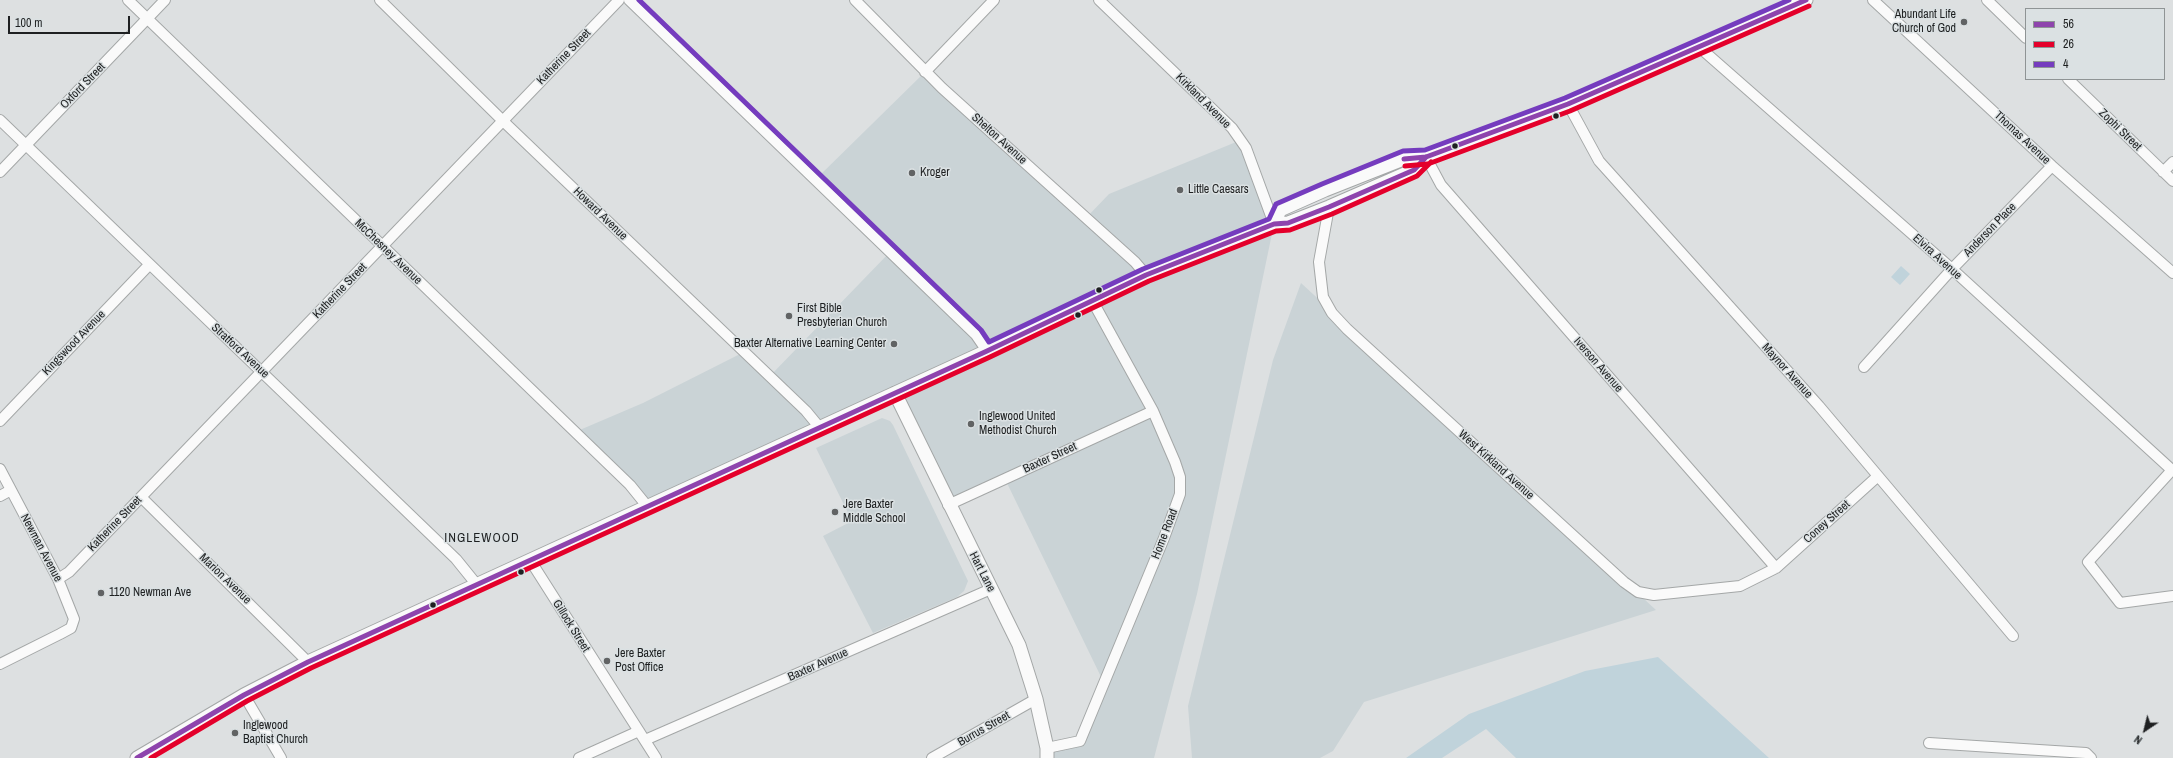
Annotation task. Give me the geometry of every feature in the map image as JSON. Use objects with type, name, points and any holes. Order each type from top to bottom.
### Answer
[{"type":"main road","points":[[1274,224],[1280,210],[1325,190],[1406,158],[1426,158],[1568,104],[1806,0]]},
{"type":"main road","points":[[137,758],[244,695],[308,662],[987,351],[1146,275],[1274,224],[1288,223],[1329,207],[1414,170],[1426,158]]},
{"type":"main road","name":"Hart Lane","points":[[895,393],[948,505],[1019,645],[1036,699],[1047,753]]},
{"type":"street","name":"McChesney Avenue","points":[[128,0],[630,485],[647,506]]},
{"type":"street","name":"Oxford Street","points":[[0,172],[165,0]]},
{"type":"street","name":"Howard Avenue","points":[[380,0],[502,120],[806,411],[820,428]]},
{"type":"street","name":"Katherine Street","points":[[58,579],[69,572],[141,498],[502,120],[619,0]]},
{"type":"street","points":[[629,0],[976,335],[987,351]]},
{"type":"street","name":"Shelton Avenue","points":[[855,0],[925,72],[1135,262],[1146,275]]},
{"type":"street","points":[[925,72],[994,0]]},
{"type":"street","name":"Kirkland Avenue","points":[[1099,0],[1232,128],[1246,148],[1274,224]]},
{"type":"street","name":"Thomas Avenue","points":[[1873,0],[2052,166],[2173,273]]},
{"type":"street","points":[[1987,0],[2025,37]]},
{"type":"street","name":"Elvira Avenue","points":[[1698,46],[1952,269],[2173,470]]},
{"type":"street","name":"Zophi Street","points":[[2069,80],[2173,181]]},
{"type":"street","name":"Maynor Avenue","points":[[1568,104],[1599,161],[1819,406],[2013,636]]},
{"type":"street","name":"Stratford Avenue","points":[[0,120],[456,559],[476,585]]},
{"type":"street","name":"Iverson Avenue","points":[[1426,158],[1441,185],[1776,568]]},
{"type":"street","points":[[2163,172],[2173,162]]},
{"type":"street","name":"Anderson Place","points":[[1864,367],[1952,269],[2052,166]]},
{"type":"street","name":"West Kirkland Avenue","points":[[1329,207],[1319,262],[1323,297],[1332,313],[1346,329],[1624,582],[1638,592],[1654,595],[1740,586],[1776,568]]},
{"type":"street","name":"Kingswood Avenue","points":[[0,421],[149,265]]},
{"type":"street","name":"Home Road","points":[[1047,753],[1080,741],[1172,518],[1180,494],[1180,477],[1153,411],[1092,300]]},
{"type":"street","name":"Baxter Street","points":[[948,505],[1153,411]]},
{"type":"street","name":"Newman Avenue","points":[[0,469],[58,579],[74,619],[70,628],[0,664]]},
{"type":"street","points":[[2173,470],[2088,562],[2120,603],[2173,596]]},
{"type":"street","name":"Coney Street","points":[[1776,568],[1878,476]]},
{"type":"street","points":[[0,496],[11,490]]},
{"type":"street","name":"Marion Avenue","points":[[141,498],[308,662]]},
{"type":"street","name":"Gillock Street","points":[[530,560],[656,758]]},
{"type":"street","name":"Baxter Avenue","points":[[579,758],[642,736],[991,589]]},
{"type":"street","points":[[244,695],[281,758]]},
{"type":"street","name":"Burrus Street","points":[[932,758],[1036,699]]},
{"type":"street","points":[[1929,743],[2086,753],[2091,758]]},
{"type":"shaded area","points":[[925,72],[1086,218],[1109,194],[1241,140],[1274,224],[1197,594],[1154,758],[1047,758],[1047,748],[1080,741],[1104,683],[1005,479],[948,505],[895,393],[647,506],[575,432],[643,403],[744,352],[770,376],[890,252],[815,180]]},
{"type":"shaded area","points":[[1901,266],[1910,274],[1900,285],[1891,277]]},
{"type":"shaded area","points":[[1301,283],[1656,610],[1364,702],[1333,751],[1320,758],[1192,758],[1188,706],[1273,360]]},
{"type":"shaded area","points":[[882,418],[890,421],[893,425],[968,581],[964,591],[957,597],[873,633],[823,536],[852,521],[816,448]]},
{"type":"shaded area","points":[[1658,657],[1769,758],[1516,758],[1486,729],[1442,758],[1406,758],[1469,714],[1585,671]]},
{"type":"transit line","name":"4","points":[[639,0],[981,330],[989,342],[1143,269],[1269,219],[1276,204],[1322,184],[1403,151],[1425,150],[1565,98],[1789,0]]},
{"type":"transit line","name":"56","points":[[1404,159],[1426,157],[1568,104],[1806,0]]},
{"type":"transit line","name":"26","points":[[1405,166],[1428,164],[1570,111],[1809,6]]},
{"type":"transit line","name":"56","points":[[137,758],[244,695],[308,662],[987,351],[1146,275],[1274,224],[1288,223],[1329,207],[1414,170],[1426,157]]},
{"type":"transit line","name":"26","points":[[151,758],[247,701],[311,668],[990,357],[1149,281],[1276,231],[1290,230],[1332,214],[1417,176],[1431,162]]},
{"type":"place","name":"Abundant Life Church of God","points":[[1964,22]]},
{"type":"place","name":"Kroger","points":[[912,173]]},
{"type":"place","name":"Little Caesars","points":[[1180,190]]},
{"type":"place","name":"First Bible Presbyterian Church","points":[[789,316]]},
{"type":"place","name":"Baxter Alternative Learning Center","points":[[894,344]]},
{"type":"place","name":"Inglewood United Methodist Church","points":[[971,424]]},
{"type":"place","name":"Jere Baxter Middle School","points":[[835,512]]},
{"type":"place","name":"1120 Newman Ave","points":[[101,593]]},
{"type":"place","name":"Jere Baxter Post Office","points":[[607,661]]},
{"type":"place","name":"Inglewood Baptist Church","points":[[235,733]]},
{"type":"district","name":"INGLEWOOD","points":[[482,539]]}]
